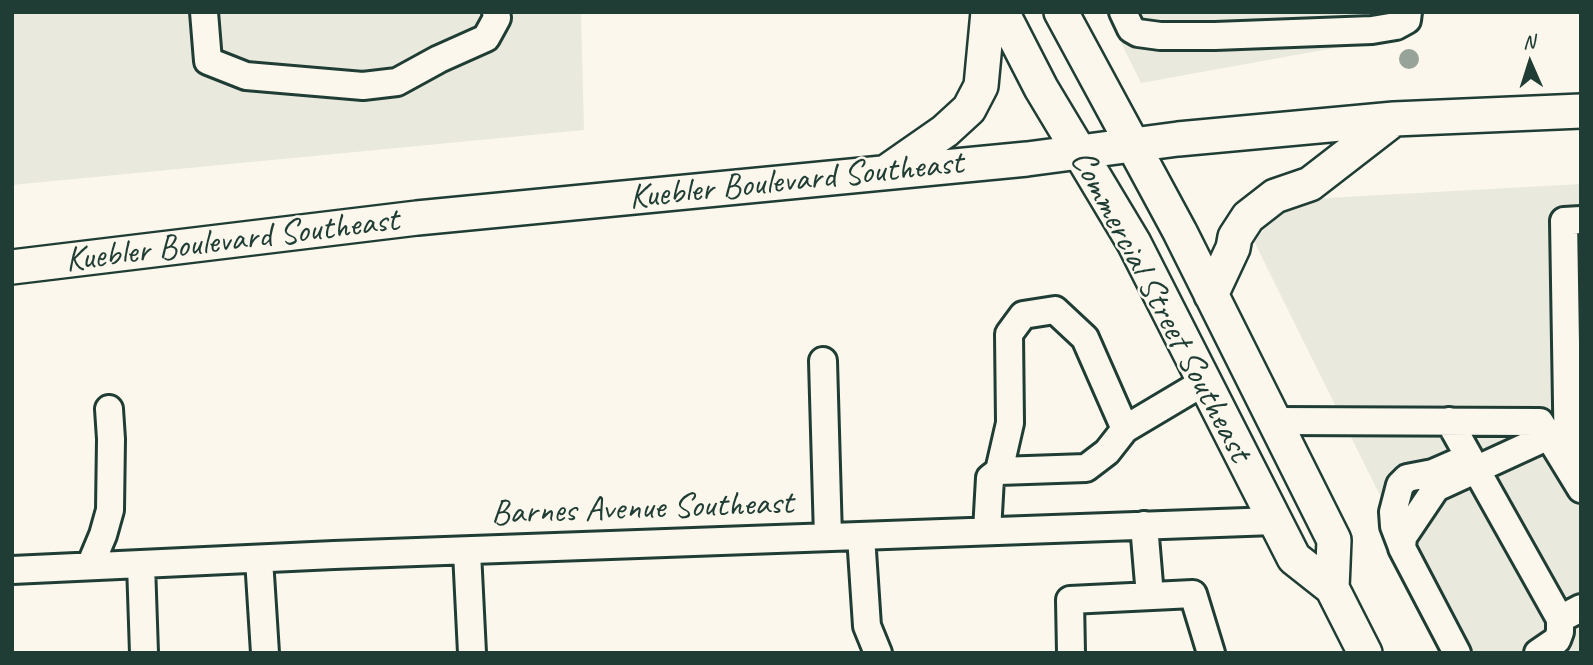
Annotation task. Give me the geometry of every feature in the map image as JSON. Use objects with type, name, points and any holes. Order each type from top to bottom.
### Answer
[{"type":"main road","points":[[886,172],[945,131],[969,109],[981,86],[988,12]]},
{"type":"main road","name":"Commercial Street Southeast","points":[[1002,12],[1041,88],[1134,243],[1294,558],[1332,588],[1365,653]]},
{"type":"main road","name":"Commercial Street Southeast","points":[[1061,12],[1211,295],[1334,540],[1332,588]]},
{"type":"main road","name":"Kuebler Boulevard Southeast","points":[[12,267],[417,218],[1027,159],[1131,145],[1394,119],[1581,111]]},
{"type":"main road","points":[[1211,295],[1233,248],[1235,237],[1248,217],[1275,196],[1310,184],[1394,119]]},
{"type":"street","points":[[204,12],[208,61],[246,76],[363,86],[397,82],[486,38],[497,18],[496,12]]},
{"type":"street","points":[[1123,12],[1131,29],[1138,33],[1160,36],[1215,36],[1373,30],[1396,26],[1407,20],[1408,12]]},
{"type":"street","points":[[1574,480],[1552,426],[1564,221],[1581,220]]},
{"type":"street","points":[[999,471],[1010,423],[1009,334],[1023,315],[1055,310],[1085,338],[1125,429]]},
{"type":"street","points":[[823,361],[828,537]]},
{"type":"street","points":[[987,531],[990,478],[999,471],[1086,468],[1107,452],[1125,429],[1204,382]]},
{"type":"street","points":[[90,566],[110,510],[109,409]]},
{"type":"street","points":[[1274,421],[1449,421],[1552,426]]},
{"type":"street","points":[[1449,421],[1473,464],[1570,614],[1557,640],[1538,653]]},
{"type":"street","points":[[1457,653],[1402,548],[1403,537],[1436,488],[1473,464],[1552,426]]},
{"type":"street","name":"Barnes Avenue Southeast","points":[[12,570],[1274,521]]},
{"type":"street","points":[[1144,525],[1150,596]]},
{"type":"street","points":[[861,536],[867,626],[878,653]]},
{"type":"street","points":[[467,552],[472,653]]},
{"type":"street","points":[[259,559],[265,653]]},
{"type":"street","points":[[141,564],[144,653]]},
{"type":"street","points":[[1071,653],[1070,600],[1193,594],[1211,653]]},
{"type":"shaded area","points":[[12,12],[581,12],[584,130],[12,185]]},
{"type":"shaded area","points":[[1106,12],[1394,12],[1395,37],[1141,83]]},
{"type":"shaded area","points":[[1581,184],[1581,653],[1458,653],[1235,203]]}]
